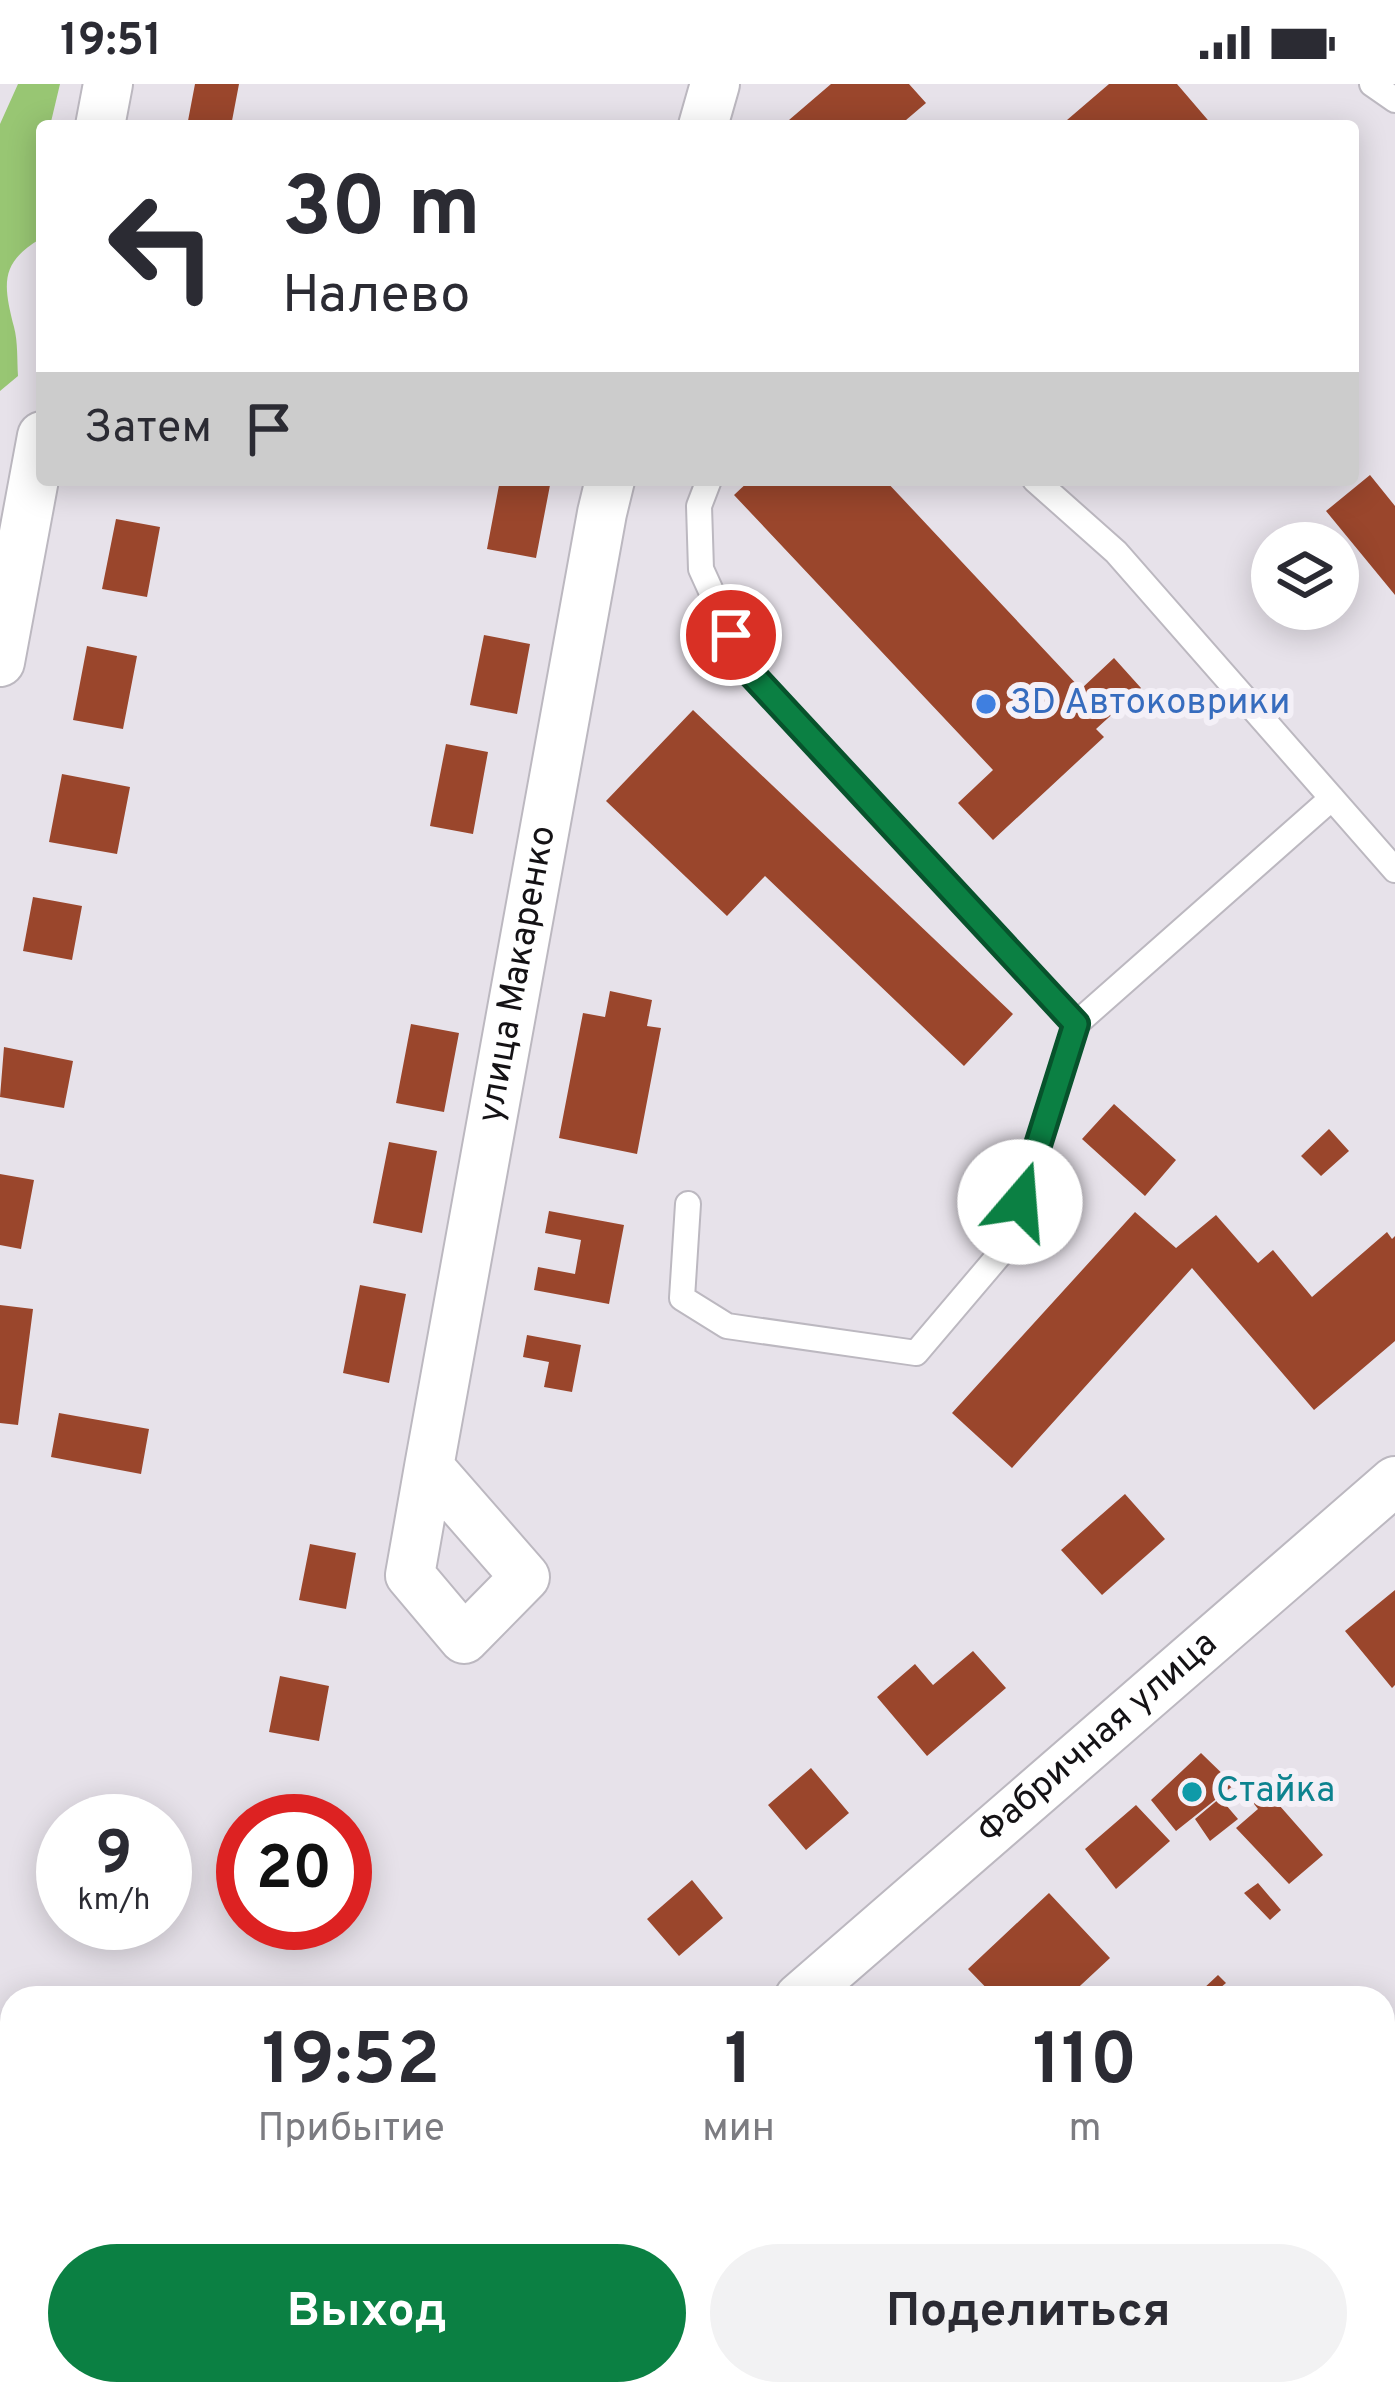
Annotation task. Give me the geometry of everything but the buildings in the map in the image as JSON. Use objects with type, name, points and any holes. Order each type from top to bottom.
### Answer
[{"type":"street","points":[[101,120],[108,84]]},
{"type":"street","points":[[706,120],[715,84]]},
{"type":"street","points":[[0,662],[36,468]]},
{"type":"street","name":"улица Макаренко","points":[[428,1467],[609,486]]},
{"type":"street","name":"Фабричная улица","points":[[813,1986],[1395,1481]]},
{"type":"lane","points":[[1372,84],[1395,100]]},
{"type":"lane","points":[[707,486],[699,506],[701,569],[746,668],[1076,1024]]},
{"type":"lane","points":[[1042,486],[1117,552],[1395,870]]},
{"type":"lane","points":[[688,1204],[682,1298],[727,1326],[916,1353],[1006,1247],[1076,1024],[1332,799]]},
{"type":"green space","points":[[18,84],[60,84],[51,120],[36,120],[36,242],[18,257],[8,276],[18,376],[0,391],[0,124]]},
{"type":"place","name":"3D Автоковрики","points":[[986,704]]},
{"type":"place","name":"Стайка","points":[[1192,1792]]},
{"type":"route","points":[[731,635],[746,668],[1076,1024],[1020,1202]]}]
